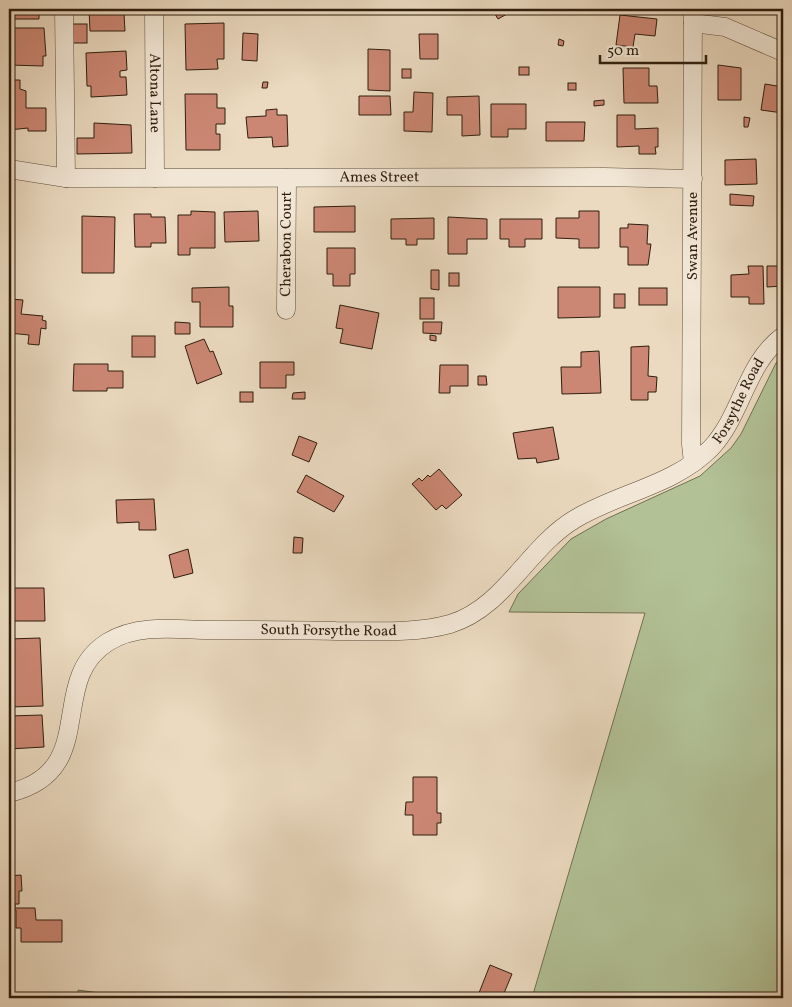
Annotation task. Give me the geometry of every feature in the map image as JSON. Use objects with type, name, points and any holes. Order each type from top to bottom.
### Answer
[{"type":"street","points":[[64,9],[66,178]]},
{"type":"street","name":"Altona Lane","points":[[154,9],[154,178]]},
{"type":"street","points":[[693,16],[783,52]]},
{"type":"street","name":"Swan Avenue","points":[[693,16],[691,444],[693,463]]},
{"type":"street","name":"Ames Street","points":[[9,169],[66,178],[604,177],[693,179]]},
{"type":"street","name":"Cherabon Court","points":[[286,310],[287,178]]},
{"type":"street","name":"Forsythe Road","points":[[693,463],[721,436],[761,360],[771,346],[783,336]]},
{"type":"street","name":"South Forsythe Road","points":[[9,793],[36,784],[58,763],[66,741],[76,693],[84,668],[95,653],[115,639],[133,632],[159,629],[391,631],[450,624],[472,614],[493,599],[539,548],[574,519],[693,463]]},
{"type":"green space","points":[[783,357],[783,998],[532,998],[645,613],[509,612],[518,594],[571,539],[606,519],[700,476],[731,448],[741,434],[776,363]]},
{"type":"green space","points":[[78,990],[135,998],[78,998]]},
{"type":"building","points":[[9,9],[43,9],[39,10],[39,19],[9,19]]},
{"type":"building","points":[[89,9],[121,9],[121,14],[124,14],[125,31],[90,31]]},
{"type":"building","points":[[492,9],[516,9],[498,19]]},
{"type":"building","points":[[563,9],[584,9],[584,12]]},
{"type":"building","points":[[620,15],[657,19],[655,36],[635,34],[633,47],[616,45]]},
{"type":"building","points":[[224,23],[224,59],[217,59],[218,69],[186,70],[185,24]]},
{"type":"building","points":[[69,24],[87,24],[87,43],[69,43]]},
{"type":"building","points":[[9,28],[44,28],[46,56],[43,56],[43,66],[9,65]]},
{"type":"building","points":[[243,33],[258,34],[257,61],[242,60]]},
{"type":"building","points":[[419,34],[438,34],[438,59],[420,59]]},
{"type":"building","points":[[559,39],[564,41],[563,46],[558,45]]},
{"type":"building","points":[[368,49],[390,50],[390,91],[368,90]]},
{"type":"building","points":[[126,51],[127,70],[120,71],[120,77],[126,77],[127,95],[91,97],[91,86],[87,86],[86,53]]},
{"type":"building","points":[[718,65],[741,68],[741,100],[718,100]]},
{"type":"building","points":[[519,67],[529,67],[529,75],[519,75]]},
{"type":"building","points":[[623,68],[649,68],[649,86],[657,86],[658,103],[624,103]]},
{"type":"building","points":[[402,69],[411,69],[411,78],[402,78]]},
{"type":"building","points":[[9,80],[20,80],[20,89],[26,91],[26,108],[46,108],[46,131],[28,131],[28,128],[9,130]]},
{"type":"building","points":[[263,82],[268,82],[267,88],[262,88]]},
{"type":"building","points":[[568,83],[576,83],[576,90],[568,90]]},
{"type":"building","points":[[765,84],[783,87],[783,113],[761,110]]},
{"type":"building","points":[[414,92],[433,93],[432,132],[404,131],[404,112],[413,112]]},
{"type":"building","points":[[185,94],[217,94],[217,108],[225,108],[225,124],[216,124],[216,134],[220,134],[220,150],[186,150]]},
{"type":"building","points":[[359,96],[390,96],[391,115],[359,115]]},
{"type":"building","points":[[479,96],[480,135],[462,136],[462,115],[447,115],[447,97]]},
{"type":"building","points":[[604,100],[604,105],[594,106],[594,101]]},
{"type":"building","points":[[491,104],[526,104],[526,129],[508,129],[508,137],[491,137]]},
{"type":"building","points":[[277,109],[277,115],[287,115],[288,146],[273,147],[272,137],[248,138],[246,117],[266,116],[266,110]]},
{"type":"building","points":[[617,115],[635,115],[635,129],[658,128],[658,147],[655,147],[656,154],[639,154],[639,146],[617,147]]},
{"type":"building","points":[[744,117],[750,118],[748,127],[744,127]]},
{"type":"building","points":[[546,122],[585,122],[584,141],[546,141]]},
{"type":"building","points":[[94,123],[131,125],[132,153],[77,154],[77,138],[94,138]]},
{"type":"building","points":[[756,159],[757,184],[725,185],[725,160]]},
{"type":"building","points":[[730,194],[754,196],[753,206],[730,205]]},
{"type":"building","points":[[355,206],[355,232],[314,232],[314,207]]},
{"type":"building","points":[[191,211],[215,212],[215,248],[190,248],[190,255],[178,255],[178,215],[191,215]]},
{"type":"building","points":[[258,211],[259,241],[225,242],[224,212]]},
{"type":"building","points":[[579,211],[599,211],[599,248],[579,248],[579,239],[556,238],[556,218],[579,218]]},
{"type":"building","points":[[134,214],[151,214],[151,217],[165,217],[166,243],[151,243],[151,247],[135,247]]},
{"type":"building","points":[[82,216],[115,217],[114,273],[82,273]]},
{"type":"building","points":[[448,217],[487,219],[487,239],[467,239],[467,254],[448,254]]},
{"type":"building","points":[[434,218],[434,239],[417,239],[417,245],[406,245],[406,239],[391,239],[391,219]]},
{"type":"building","points":[[500,219],[542,219],[542,239],[525,239],[525,247],[509,247],[509,239],[500,239]]},
{"type":"building","points":[[628,224],[648,225],[647,244],[651,244],[648,265],[628,265],[628,247],[620,247],[620,228],[628,228]]},
{"type":"building","points":[[327,248],[355,248],[355,274],[350,274],[350,286],[333,286],[333,274],[327,274]]},
{"type":"building","points":[[780,254],[783,254],[783,286],[767,287],[767,266],[780,266]]},
{"type":"building","points":[[748,266],[763,266],[764,304],[749,304],[749,297],[731,297],[731,275],[749,274]]},
{"type":"building","points":[[431,270],[439,270],[439,290],[431,289]]},
{"type":"building","points":[[449,273],[459,273],[459,286],[449,286]]},
{"type":"building","points":[[229,287],[229,306],[233,306],[233,327],[200,327],[200,302],[192,302],[192,288]]},
{"type":"building","points":[[558,287],[600,287],[600,317],[558,318]]},
{"type":"building","points":[[639,288],[667,288],[667,305],[639,305]]},
{"type":"building","points":[[614,294],[625,294],[625,308],[614,308]]},
{"type":"building","points":[[420,298],[434,298],[434,319],[420,319]]},
{"type":"building","points":[[10,299],[23,300],[21,314],[43,316],[42,320],[46,321],[46,329],[41,328],[39,345],[28,344],[29,335],[9,333]]},
{"type":"building","points":[[340,305],[379,313],[372,349],[340,343],[343,329],[336,328]]},
{"type":"building","points":[[175,322],[190,323],[190,334],[175,334]]},
{"type":"building","points":[[423,322],[442,322],[441,334],[423,333]]},
{"type":"building","points":[[430,335],[436,336],[436,341],[430,340]]},
{"type":"building","points":[[132,336],[155,336],[155,357],[132,357]]},
{"type":"building","points":[[204,339],[210,352],[213,351],[222,374],[197,384],[185,346]]},
{"type":"building","points":[[649,346],[648,376],[657,377],[656,392],[648,392],[648,400],[631,400],[631,347]]},
{"type":"building","points":[[599,351],[601,393],[562,394],[561,367],[581,367],[581,352]]},
{"type":"building","points":[[260,362],[294,362],[294,375],[286,375],[286,388],[260,388]]},
{"type":"building","points":[[74,364],[108,364],[108,371],[123,371],[123,388],[107,388],[107,391],[73,391]]},
{"type":"building","points":[[440,365],[468,365],[468,386],[450,386],[450,393],[439,393]]},
{"type":"building","points":[[478,376],[486,376],[487,385],[478,385]]},
{"type":"building","points":[[240,392],[253,392],[253,402],[240,402]]},
{"type":"building","points":[[305,392],[305,399],[292,399],[293,393]]},
{"type":"building","points":[[553,427],[559,459],[537,463],[536,458],[518,459],[513,433]]},
{"type":"building","points":[[299,436],[317,443],[309,462],[292,455]]},
{"type":"building","points":[[439,469],[462,495],[446,509],[442,505],[436,510],[412,484],[419,478],[422,481],[428,475],[430,477]]},
{"type":"building","points":[[306,475],[344,496],[334,512],[297,492]]},
{"type":"building","points":[[154,499],[156,530],[139,530],[139,522],[117,523],[116,500]]},
{"type":"building","points":[[294,537],[303,538],[302,553],[293,553]]},
{"type":"building","points":[[188,549],[193,573],[174,578],[169,555]]},
{"type":"building","points":[[9,588],[44,588],[45,621],[9,621]]},
{"type":"building","points":[[40,638],[43,706],[9,707],[9,639]]},
{"type":"building","points":[[42,715],[44,747],[9,749],[9,716]]},
{"type":"building","points":[[413,777],[437,777],[437,813],[441,813],[441,823],[437,823],[437,835],[413,835],[413,815],[405,815],[406,802],[413,802]]},
{"type":"building","points":[[21,875],[22,891],[19,891],[19,904],[15,904],[15,908],[35,908],[36,920],[62,920],[62,942],[21,942],[21,928],[16,928],[16,910],[9,910],[9,876]]},
{"type":"building","points":[[490,965],[512,974],[502,998],[477,998]]}]
